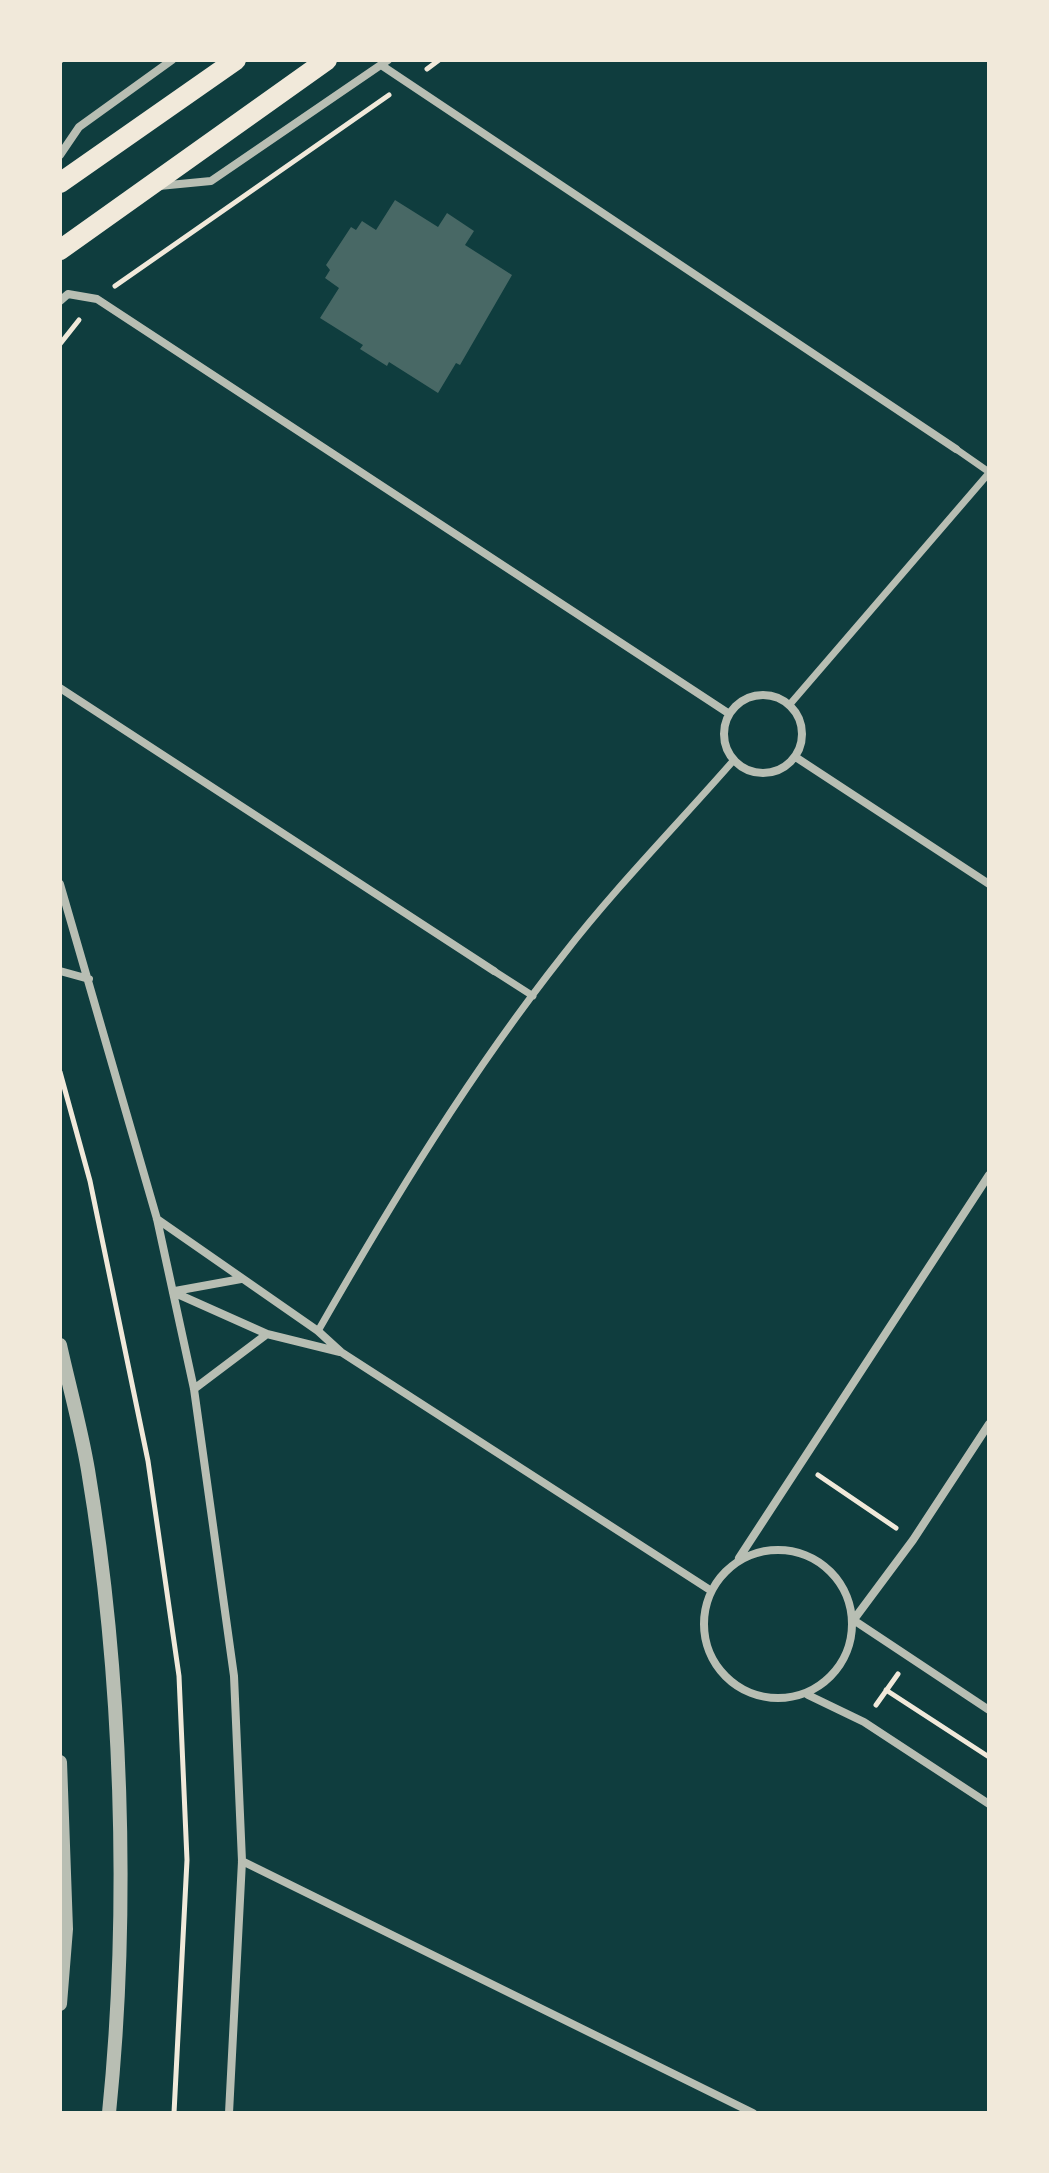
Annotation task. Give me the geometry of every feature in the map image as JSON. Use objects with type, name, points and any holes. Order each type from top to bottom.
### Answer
[{"type":"main road","points":[[60,183],[236,60]]},
{"type":"main road","points":[[60,250],[142,188],[327,60]]},
{"type":"street","points":[[60,155],[79,127],[172,60]]},
{"type":"street","points":[[142,188],[211,181],[384,62],[407,83],[989,472],[791,703]]},
{"type":"street","points":[[60,301],[68,294],[97,299],[728,713]]},
{"type":"street","points":[[60,688],[533,996]]},
{"type":"street","points":[[757,693],[791,703],[805,730],[797,758],[766,775],[733,761],[723,738],[728,713],[757,693]]},
{"type":"street","points":[[797,758],[989,884]]},
{"type":"street","points":[[318,1331],[407,1175],[533,996],[565,953],[733,761]]},
{"type":"street","points":[[60,884],[157,1219],[194,1389],[234,1676],[242,1861],[229,2113]]},
{"type":"street","points":[[60,971],[89,979]]},
{"type":"street","points":[[989,1175],[739,1558],[710,1590],[702,1635],[723,1677],[763,1699],[808,1695],[864,1722],[989,1804]]},
{"type":"street","points":[[157,1219],[318,1331],[341,1352],[710,1590]]},
{"type":"street","points":[[173,1292],[241,1279]]},
{"type":"street","points":[[173,1292],[267,1334],[341,1352]]},
{"type":"street","points":[[194,1389],[267,1334]]},
{"type":"street","points":[[60,1345],[88,1469],[113,1677],[120,1931],[109,2113]]},
{"type":"street","points":[[808,1695],[843,1665],[855,1620],[913,1540],[989,1424]]},
{"type":"street","points":[[739,1558],[789,1548],[834,1571],[855,1620],[989,1710]]},
{"type":"street","points":[[60,1762],[66,1929],[60,2004]]},
{"type":"street","points":[[242,1861],[753,2113]]},
{"type":"path","points":[[60,344],[97,299],[439,60]]},
{"type":"path","points":[[60,1072],[90,1181],[148,1461],[179,1676],[187,1860],[174,2113]]},
{"type":"path","points":[[801,1464],[913,1540]]},
{"type":"path","points":[[864,1722],[909,1657]]},
{"type":"path","points":[[886,1690],[989,1757]]},
{"type":"building","points":[[395,200],[438,227],[447,213],[474,231],[465,245],[512,275],[460,365],[456,363],[438,393],[389,362],[387,366],[360,349],[363,345],[320,318],[339,288],[325,278],[330,270],[326,265],[351,227],[356,230],[362,221],[376,230]]}]
